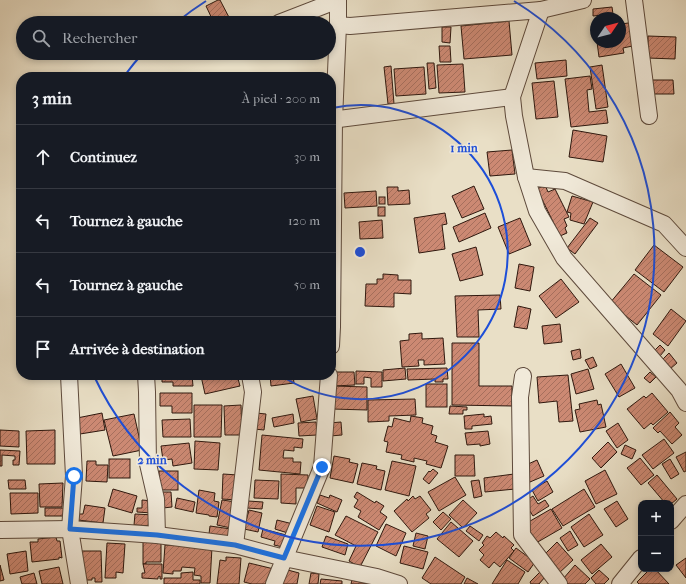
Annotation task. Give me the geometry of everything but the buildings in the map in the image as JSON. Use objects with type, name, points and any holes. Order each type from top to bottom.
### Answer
[{"type":"street","points":[[297,16],[338,0],[336,72]]},
{"type":"street","points":[[338,25],[350,26],[541,10],[583,0]]},
{"type":"street","points":[[634,0],[649,116]]},
{"type":"street","points":[[541,10],[512,97],[514,116],[526,177],[537,211],[564,258],[678,390],[686,403]]},
{"type":"street","points":[[336,120],[512,97]]},
{"type":"street","points":[[526,177],[565,181],[664,224],[686,248]]},
{"type":"street","points":[[523,376],[520,397],[522,535],[559,584]]},
{"type":"street","points":[[69,380],[74,476],[70,529],[79,584]]},
{"type":"street","points":[[147,380],[148,392],[148,464],[156,499],[157,535]]},
{"type":"street","points":[[235,545],[253,392],[251,380]]},
{"type":"street","points":[[274,584],[322,467],[329,380]]},
{"type":"street","points":[[677,522],[686,504]]},
{"type":"street","points":[[0,530],[70,529],[157,535],[235,545],[284,558],[377,577],[399,584]]},
{"type":"street","points":[[620,584],[638,562]]},
{"type":"route","points":[[74,476],[70,529],[157,535],[235,545],[284,558],[322,467]]}]
